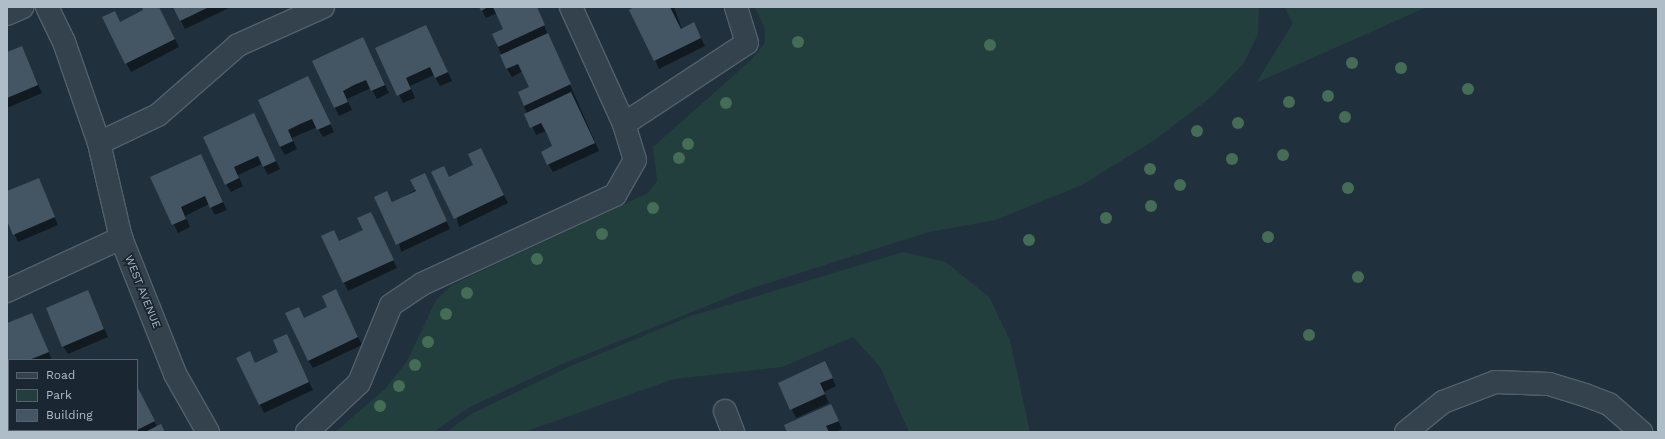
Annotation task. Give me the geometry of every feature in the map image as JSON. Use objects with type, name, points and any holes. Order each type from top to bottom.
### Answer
[{"type":"street","points":[[7,14],[23,7]]},
{"type":"street","name":"WEST AVENUE","points":[[47,7],[64,42],[99,143],[121,238],[175,374],[208,432]]},
{"type":"street","points":[[99,143],[158,115],[238,45],[324,7]]},
{"type":"street","points":[[307,432],[359,383],[390,305],[422,284],[615,195],[635,160],[624,124],[571,7]]},
{"type":"street","points":[[624,124],[746,43],[736,7]]},
{"type":"street","points":[[7,291],[121,238]]},
{"type":"street","points":[[1406,432],[1443,402],[1496,382],[1549,384],[1585,395],[1609,404],[1641,432]]},
{"type":"street","points":[[725,411],[733,432]]},
{"type":"green space","points":[[754,7],[1259,7],[1258,34],[1244,63],[1210,98],[1153,141],[1082,185],[996,220],[929,232],[749,289],[560,365],[468,408],[434,432],[335,432],[385,389],[407,361],[436,300],[452,285],[648,193],[657,181],[653,147],[750,61],[765,43],[764,26]]},
{"type":"green space","points":[[1284,7],[1427,7],[1256,83],[1293,23]]},
{"type":"green space","points":[[903,252],[946,262],[989,297],[1010,340],[1030,432],[909,432],[880,367],[853,337],[782,367],[674,379],[524,432],[446,432],[473,413],[573,365],[691,316]]},
{"type":"building","points":[[142,7],[159,7],[175,39],[125,64],[102,17],[115,11],[120,22],[143,10]]},
{"type":"building","points":[[173,7],[209,7],[180,21]]},
{"type":"building","points":[[479,7],[488,7],[481,11]]},
{"type":"building","points":[[493,7],[537,7],[545,25],[498,47],[492,34],[503,29]]},
{"type":"building","points":[[634,7],[670,7],[681,29],[694,22],[701,38],[654,61],[629,10]]},
{"type":"building","points":[[426,25],[448,72],[435,78],[430,67],[406,78],[411,89],[397,96],[375,48]]},
{"type":"building","points":[[548,33],[571,84],[524,106],[518,92],[529,87],[518,64],[506,69],[500,55]]},
{"type":"building","points":[[363,37],[385,85],[371,91],[366,80],[354,85],[343,91],[348,102],[334,108],[312,61]]},
{"type":"building","points":[[22,46],[38,85],[7,98],[7,52]]},
{"type":"building","points":[[308,76],[331,124],[317,130],[312,119],[300,124],[288,130],[293,141],[280,147],[258,100]]},
{"type":"building","points":[[571,92],[595,143],[547,165],[541,152],[552,146],[547,134],[541,123],[530,128],[524,114]]},
{"type":"building","points":[[254,113],[276,161],[263,167],[258,156],[234,167],[239,178],[225,185],[203,137]]},
{"type":"building","points":[[481,148],[504,195],[454,219],[431,172],[444,166],[449,177],[473,165],[468,154]]},
{"type":"building","points":[[201,154],[223,202],[210,208],[205,196],[181,207],[186,219],[172,225],[150,177]]},
{"type":"building","points":[[425,173],[447,221],[396,245],[374,197],[387,191],[392,202],[416,191],[410,180]]},
{"type":"building","points":[[39,178],[55,217],[13,235],[7,221],[7,191]]},
{"type":"building","points":[[371,212],[394,260],[343,283],[321,236],[334,230],[339,241],[363,230],[357,218]]},
{"type":"building","points":[[336,289],[358,337],[308,361],[285,313],[299,307],[304,318],[327,307],[322,296]]},
{"type":"building","points":[[88,290],[104,329],[62,347],[46,308]]},
{"type":"building","points":[[32,313],[49,352],[32,359],[8,359],[7,369],[7,323]]},
{"type":"building","points":[[287,334],[309,382],[259,405],[236,358],[250,351],[255,363],[278,352],[273,340]]},
{"type":"building","points":[[825,361],[833,378],[820,383],[825,394],[790,410],[778,383]]},
{"type":"building","points":[[138,388],[155,421],[138,430]]},
{"type":"building","points":[[831,404],[839,421],[826,426],[829,432],[787,432],[784,425]]},
{"type":"building","points":[[161,424],[165,432],[145,432]]}]
